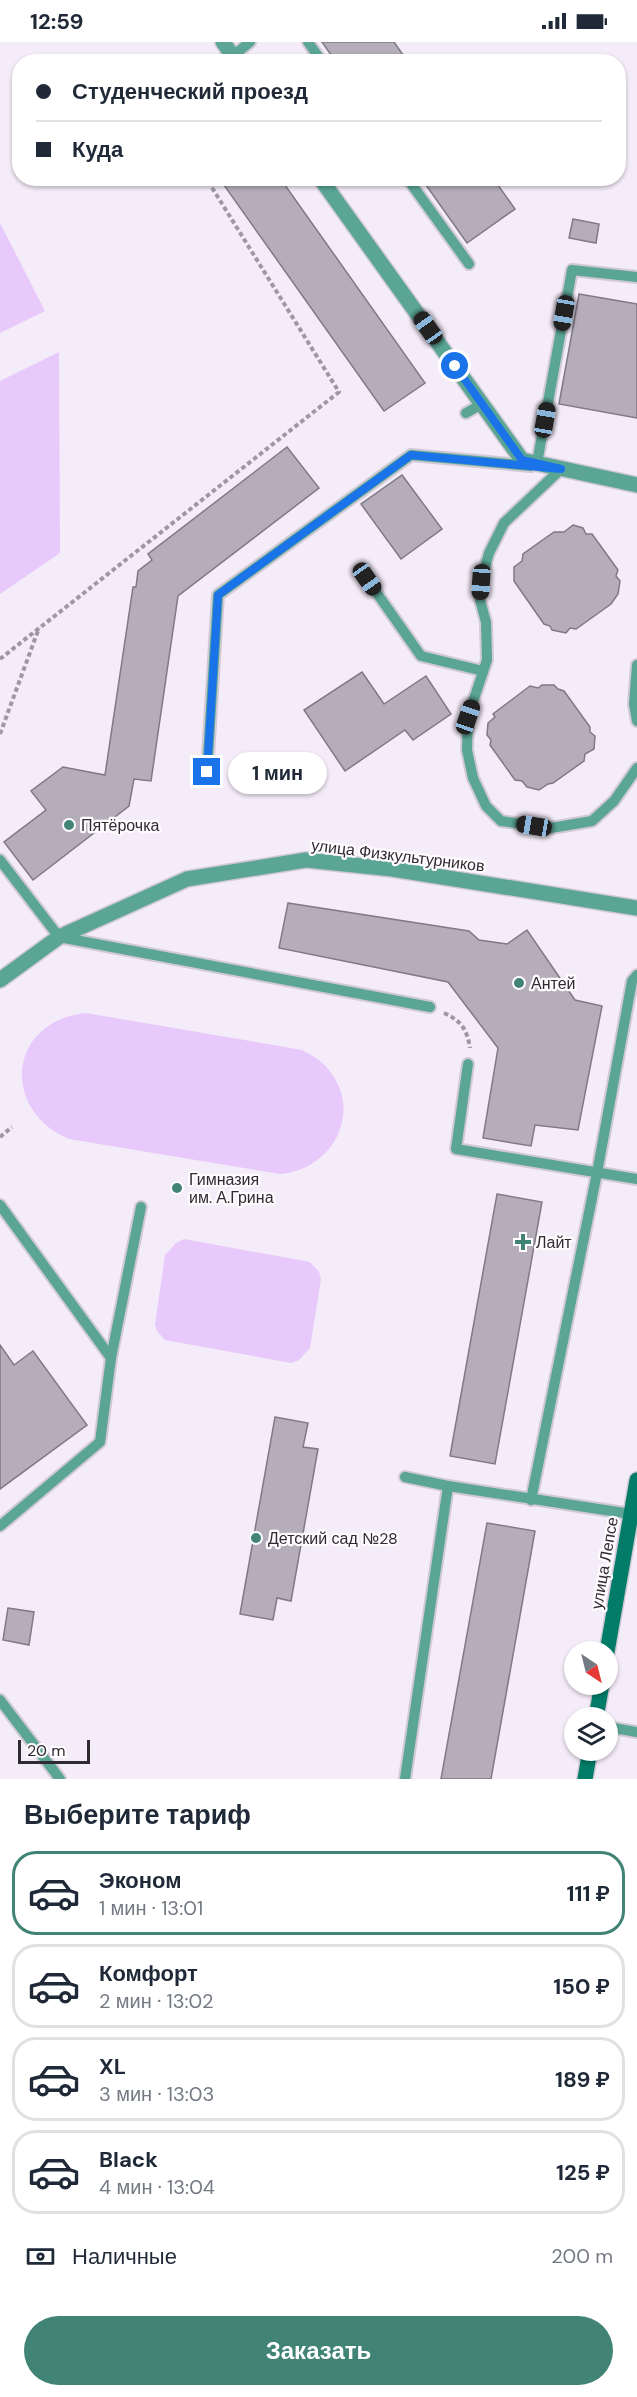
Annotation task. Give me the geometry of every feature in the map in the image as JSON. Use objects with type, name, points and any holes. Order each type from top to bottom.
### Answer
[{"type":"main road","name":"улица Лепсе","points":[[609,1641],[637,1480]]},
{"type":"main road","points":[[585,1779],[588,1761]]},
{"type":"street","points":[[327,186],[522,460],[635,488]]},
{"type":"street","name":"улица Физкультурников","points":[[0,980],[59,937],[187,879],[306,860],[392,869],[637,908]]},
{"type":"lane","points":[[239,54],[250,42]]},
{"type":"lane","points":[[413,186],[469,264]]},
{"type":"lane","points":[[537,464],[572,270],[637,275]]},
{"type":"lane","points":[[466,413],[482,404]]},
{"type":"lane","points":[[207,772],[218,595],[411,455],[561,469]]},
{"type":"lane","points":[[561,469],[504,524],[489,553],[481,582],[480,600],[488,644],[487,660],[468,717],[467,750],[473,778],[486,806],[501,820],[551,828],[592,821],[614,801],[637,768]]},
{"type":"lane","points":[[367,579],[421,656],[483,671]]},
{"type":"lane","points":[[637,665],[634,704],[637,721]]},
{"type":"lane","points":[[0,860],[59,937],[430,1007]]},
{"type":"lane","points":[[531,1500],[597,1173],[632,981],[637,975]]},
{"type":"lane","points":[[468,1064],[456,1149],[637,1179]]},
{"type":"lane","points":[[0,1205],[111,1358]]},
{"type":"lane","points":[[0,1526],[100,1442],[111,1358],[141,1207]]},
{"type":"lane","points":[[405,1477],[531,1500],[631,1514]]},
{"type":"lane","points":[[405,1779],[448,1486]]},
{"type":"lane","points":[[0,1700],[60,1779]]},
{"type":"lane","points":[[618,1729],[637,1732]]},
{"type":"path","points":[[0,659],[339,392],[211,186]]},
{"type":"path","points":[[0,734],[39,628]]},
{"type":"path","points":[[0,734],[34,642]]},
{"type":"path","points":[[451,1016],[467,1030],[470,1049]]},
{"type":"path","points":[[0,1137],[12,1127]]},
{"type":"shaded area","points":[[0,223],[45,311],[0,333]]},
{"type":"shaded area","points":[[59,352],[60,553],[0,594],[0,381]]},
{"type":"shaded area","points":[[86,1013],[302,1050],[325,1066],[338,1085],[343,1103],[343,1120],[337,1136],[328,1150],[315,1162],[299,1170],[280,1174],[69,1139],[47,1126],[32,1108],[23,1088],[22,1068],[28,1049],[41,1032],[60,1020]]},
{"type":"shaded area","points":[[184,1239],[310,1262],[319,1272],[321,1279],[310,1348],[299,1360],[291,1363],[165,1340],[157,1331],[155,1324],[165,1255],[176,1243]]},
{"type":"building","points":[[322,42],[394,42],[402,54],[330,54]]},
{"type":"building","points":[[225,186],[286,186],[425,383],[384,411]]},
{"type":"building","points":[[427,186],[499,186],[515,209],[467,243]]},
{"type":"building","points":[[573,219],[599,224],[596,243],[569,238]]},
{"type":"building","points":[[579,294],[637,304],[637,418],[559,404]]},
{"type":"building","points":[[287,447],[319,488],[178,596],[151,781],[134,779],[129,806],[33,880],[4,842],[46,810],[31,791],[63,767],[105,775],[133,587],[136,587],[138,571],[152,560],[148,554]]},
{"type":"building","points":[[402,475],[442,529],[401,559],[361,504]]},
{"type":"building","points":[[573,525],[583,528],[586,534],[592,534],[618,570],[616,576],[620,581],[618,594],[611,604],[576,629],[570,628],[566,633],[552,630],[550,626],[544,624],[514,581],[514,567],[522,561],[523,554],[554,532],[564,532]]},
{"type":"building","points":[[362,672],[384,704],[426,676],[451,714],[413,740],[405,730],[345,771],[304,710]]},
{"type":"building","points":[[542,685],[554,685],[564,691],[590,727],[590,732],[595,736],[594,749],[585,754],[584,761],[539,790],[527,787],[522,781],[515,780],[490,745],[491,740],[487,735],[488,723],[495,717],[493,714],[530,686],[538,688]]},
{"type":"building","points":[[288,903],[469,931],[479,940],[507,944],[527,930],[575,1000],[602,1006],[578,1130],[535,1125],[531,1146],[483,1138],[498,1048],[448,982],[279,948]]},
{"type":"building","points":[[497,1194],[542,1202],[495,1464],[450,1456]]},
{"type":"building","points":[[0,1345],[14,1365],[33,1351],[87,1425],[0,1489]]},
{"type":"building","points":[[275,1417],[308,1423],[303,1447],[318,1449],[291,1601],[277,1598],[273,1620],[240,1614]]},
{"type":"building","points":[[487,1523],[535,1531],[491,1779],[441,1779]]},
{"type":"building","points":[[8,1608],[34,1612],[29,1645],[3,1640]]},
{"type":"place","name":"Пятёрочка","points":[[69,825]]},
{"type":"place","name":"Антей","points":[[519,983]]},
{"type":"place","name":"Гимназия им. А.Грина","points":[[177,1188]]},
{"type":"place","name":"Лайт","points":[[523,1242]]},
{"type":"place","name":"Детский сад №28","points":[[256,1538]]},
{"type":"route","points":[[207,772],[218,595],[411,455],[561,469],[522,460],[455,366]]}]
